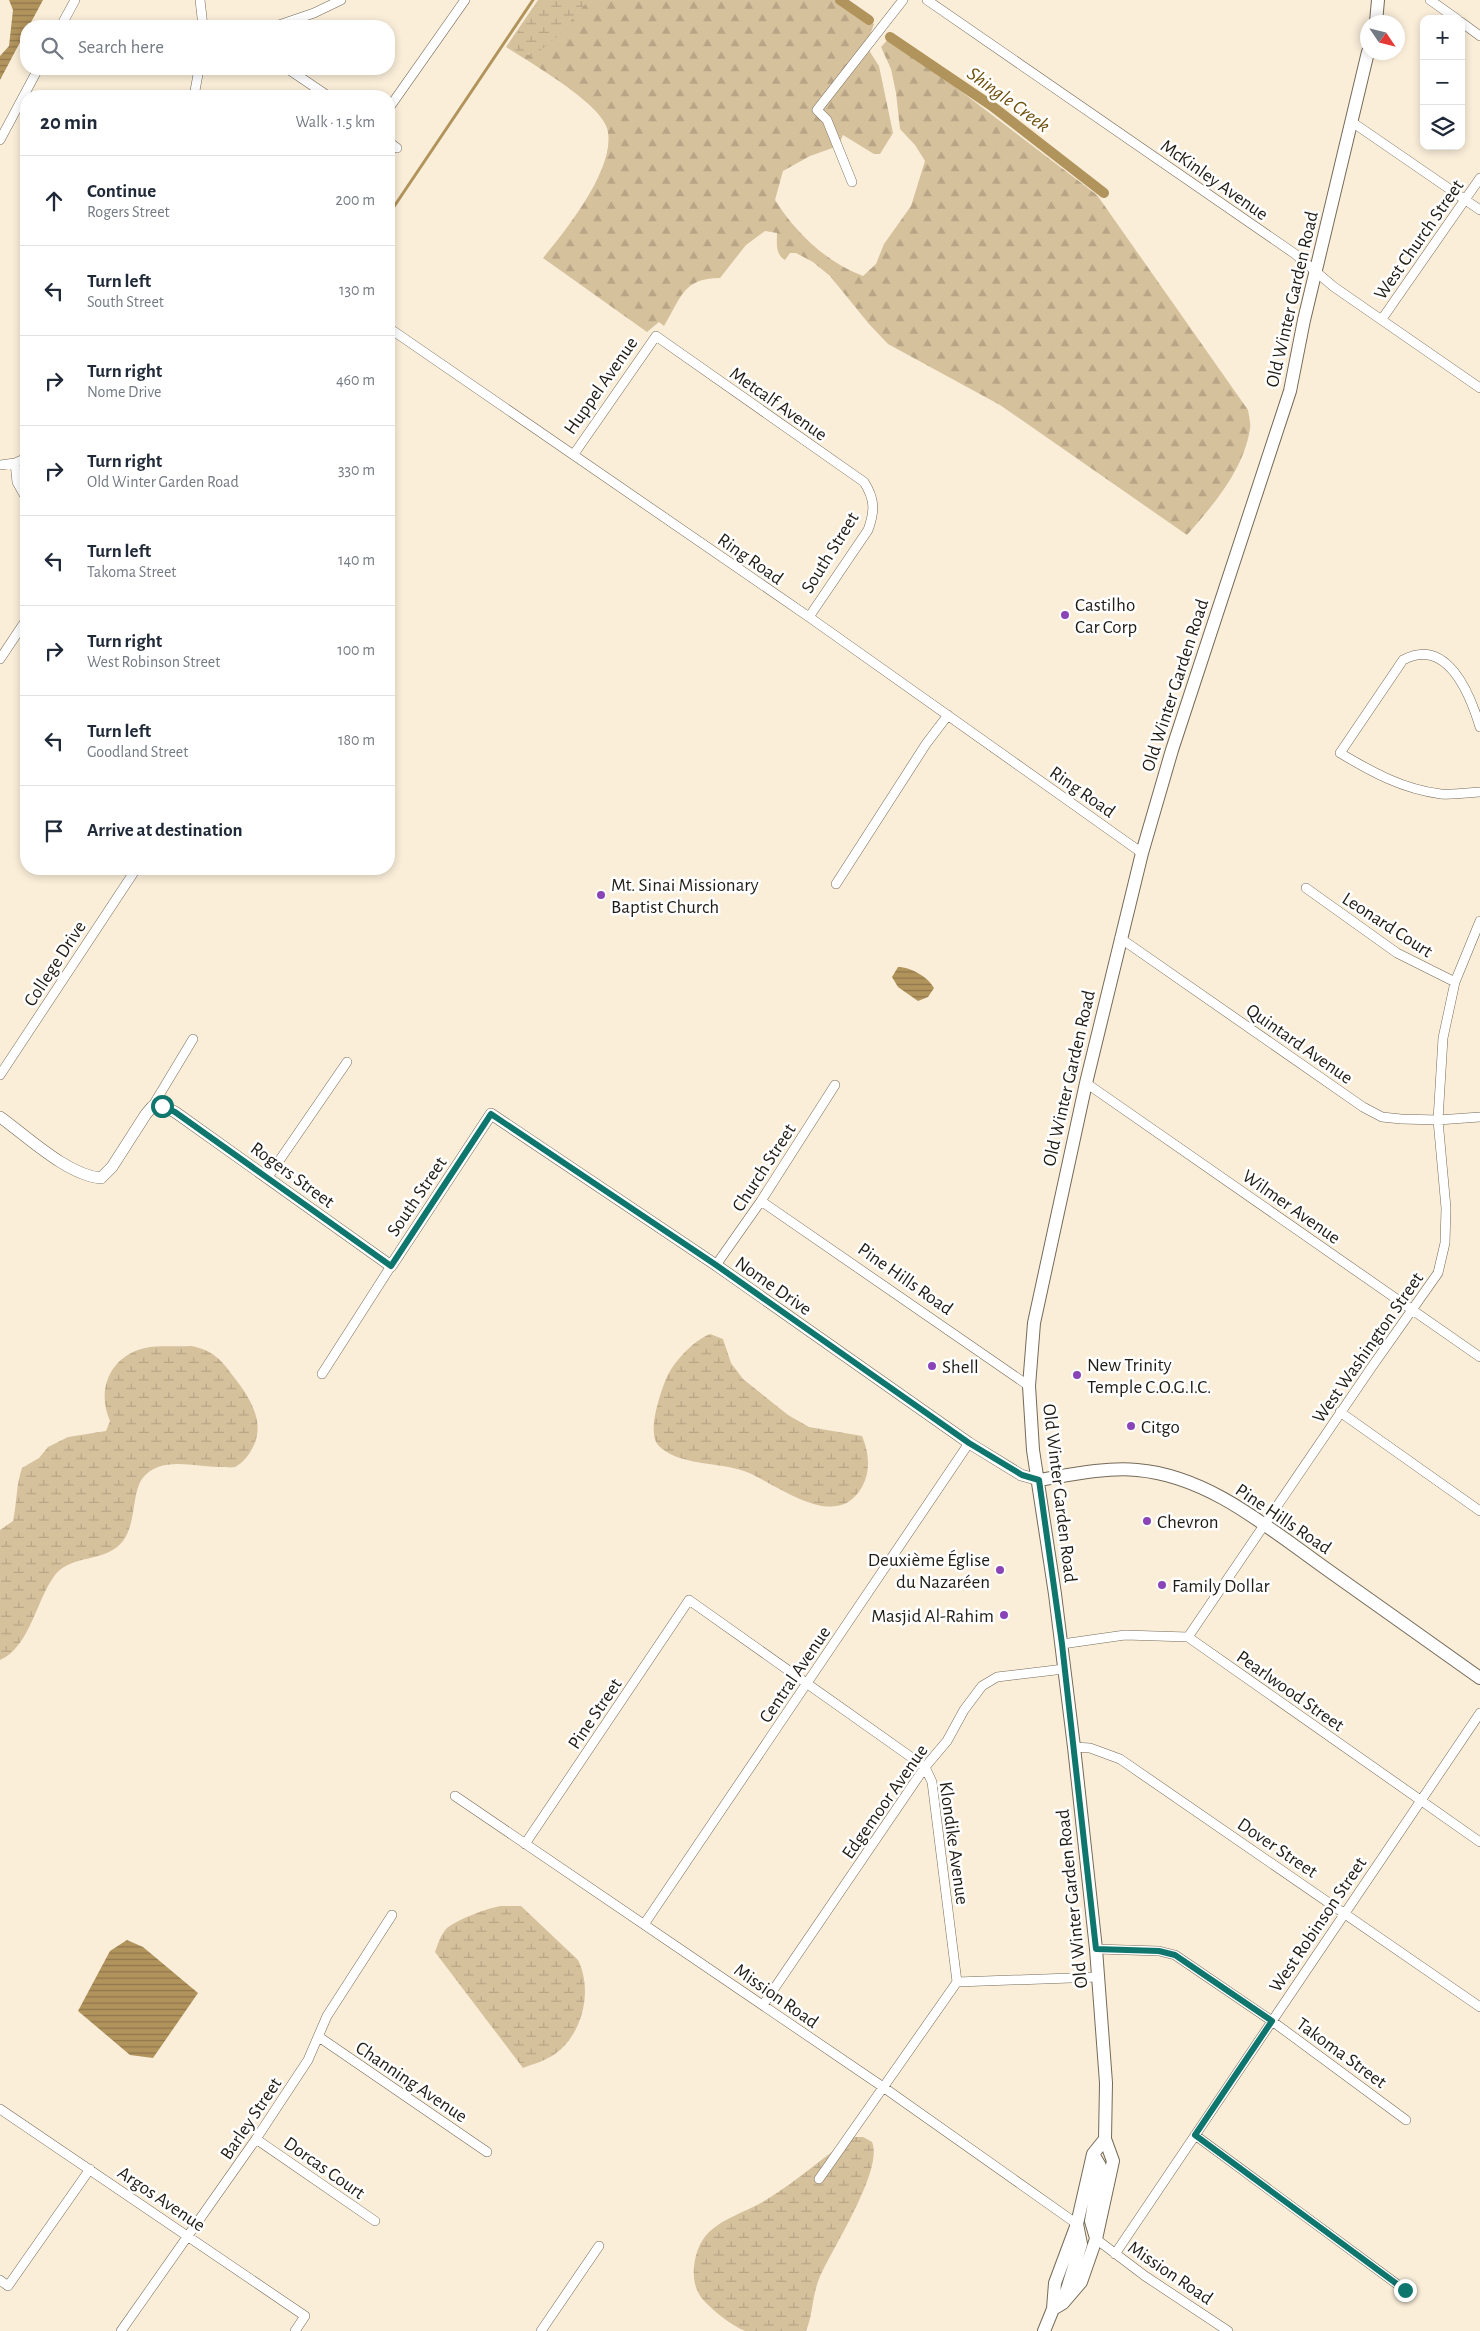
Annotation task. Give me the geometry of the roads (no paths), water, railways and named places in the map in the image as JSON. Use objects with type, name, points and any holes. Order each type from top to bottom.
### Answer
[{"type":"main road","points":[[1377,15],[1378,0]]},
{"type":"main road","points":[[1378,15],[1384,0]]},
{"type":"main road","name":"Old Winter Garden Road","points":[[1044,2331],[1058,2306],[1081,2282],[1096,2239],[1113,2162],[1104,2139],[1106,2083],[1096,1949],[1074,1747],[1062,1644],[1033,1450],[1029,1386],[1034,1323],[1040,1288],[1086,1083],[1142,853],[1177,734],[1290,391],[1366,60]]},
{"type":"main road","name":"Pine Hills Road","points":[[1039,1480],[1094,1472],[1136,1470],[1178,1478],[1205,1488],[1264,1525],[1480,1678]]},
{"type":"main road","name":"Old Winter Garden Road","points":[[1058,2306],[1055,2284],[1077,2224],[1093,2154],[1104,2139]]},
{"type":"main road","points":[[1093,2154],[1100,2166],[1091,2221],[1096,2239]]},
{"type":"street","points":[[64,20],[75,0]]},
{"type":"street","points":[[200,0],[202,20]]},
{"type":"street","points":[[295,20],[314,14],[341,0]]},
{"type":"street","points":[[395,99],[465,0]]},
{"type":"street","points":[[852,182],[827,120],[817,110],[903,0]]},
{"type":"street","name":"McKinley Avenue","points":[[927,0],[1290,251],[1334,287],[1480,388]]},
{"type":"street","points":[[1430,0],[1451,15]]},
{"type":"street","points":[[1465,25],[1480,36]]},
{"type":"street","points":[[27,90],[35,75]]},
{"type":"street","points":[[195,90],[198,75]]},
{"type":"street","points":[[297,75],[319,90]]},
{"type":"street","points":[[0,140],[20,103]]},
{"type":"street","points":[[1352,122],[1480,210]]},
{"type":"street","name":"West Church Street","points":[[1382,320],[1480,178]]},
{"type":"street","name":"Ring Road","points":[[395,332],[809,617],[1142,853]]},
{"type":"street","name":"Huppel Avenue","points":[[574,454],[656,336]]},
{"type":"street","name":"Metcalf Avenue","points":[[656,336],[864,482],[872,494],[874,503]]},
{"type":"street","points":[[0,465],[20,461]]},
{"type":"street","points":[[15,463],[17,482],[20,487]]},
{"type":"street","name":"South Street","points":[[809,617],[868,530],[873,516],[874,503]]},
{"type":"street","points":[[0,659],[20,629]]},
{"type":"street","points":[[1480,727],[1471,698],[1457,674],[1440,660],[1422,653],[1412,655],[1403,660],[1340,753],[1381,777],[1415,788],[1442,794],[1480,792]]},
{"type":"street","points":[[836,884],[926,744],[948,715]]},
{"type":"street","name":"College Drive","points":[[0,1075],[132,875]]},
{"type":"street","name":"Leonard Court","points":[[1306,888],[1397,953],[1456,982]]},
{"type":"street","name":"West Washington Street","points":[[1188,1637],[1340,1412],[1438,1273],[1445,1243],[1446,1208],[1438,1120],[1443,1038],[1456,982],[1480,921]]},
{"type":"street","name":"Quintard Avenue","points":[[1120,938],[1363,1107],[1382,1117],[1438,1120],[1480,1117]]},
{"type":"street","points":[[0,1117],[74,1171],[88,1177],[101,1178],[112,1167],[139,1123],[152,1107],[193,1039]]},
{"type":"street","points":[[268,1177],[348,1062]]},
{"type":"street","name":"Wilmer Avenue","points":[[1086,1083],[1480,1357]]},
{"type":"street","name":"Church Street","points":[[716,1265],[761,1200],[835,1085]]},
{"type":"street","name":"Rogers Street","points":[[152,1107],[162,1106],[175,1112],[391,1266]]},
{"type":"street","name":"South Street","points":[[322,1374],[491,1114]]},
{"type":"street","name":"Nome Drive","points":[[491,1114],[716,1265],[969,1443],[1022,1475],[1039,1480]]},
{"type":"street","name":"Pine Hills Road","points":[[761,1200],[1029,1386]]},
{"type":"street","points":[[1340,1412],[1480,1511]]},
{"type":"street","name":"Central Avenue","points":[[645,1923],[969,1443]]},
{"type":"street","name":"Klondike Avenue","points":[[689,1600],[925,1767],[932,1782],[957,1982]]},
{"type":"street","name":"Pine Street","points":[[525,1844],[689,1600]]},
{"type":"street","points":[[1062,1644],[1125,1635],[1188,1637]]},
{"type":"street","name":"Pearlwood Street","points":[[1188,1637],[1480,1842]]},
{"type":"street","name":"Edgemoor Avenue","points":[[763,2005],[925,1767],[947,1741],[964,1710],[982,1686],[997,1677],[1064,1669]]},
{"type":"street","name":"West Robinson Street","points":[[1115,2254],[1480,1712]]},
{"type":"street","name":"Dover Street","points":[[1074,1747],[1090,1748],[1120,1759],[1345,1912],[1480,2007]]},
{"type":"street","name":"Mission Road","points":[[455,1796],[883,2086],[1077,2224]]},
{"type":"street","name":"Barley Street","points":[[121,2331],[256,2139],[308,2060],[327,2016],[392,1915]]},
{"type":"street","name":"Takoma Street","points":[[1096,1949],[1159,1951],[1175,1955],[1272,2021],[1406,2120]]},
{"type":"street","points":[[819,2179],[957,1982],[1098,1977]]},
{"type":"street","name":"Channing Avenue","points":[[319,2037],[487,2152]]},
{"type":"street","name":"Argos Avenue","points":[[0,2109],[90,2168],[305,2316],[295,2331]]},
{"type":"street","points":[[1195,2135],[1405,2290]]},
{"type":"street","name":"Dorcas Court","points":[[256,2139],[375,2221]]},
{"type":"street","points":[[0,2280],[8,2286],[90,2168]]},
{"type":"street","name":"Mission Road","points":[[1096,2239],[1228,2331]]},
{"type":"street","points":[[541,2331],[599,2246]]},
{"type":"waterway","points":[[395,205],[533,0]]},
{"type":"waterway","name":"Shingle Creek","points":[[840,0],[869,20]]},
{"type":"waterway","name":"Shingle Creek","points":[[890,37],[992,106],[1104,193]]},
{"type":"place","name":"Castilho Car Corp","points":[[1065,615]]},
{"type":"place","name":"Mt. Sinai Missionary Baptist Church","points":[[601,895]]},
{"type":"place","name":"Shell","points":[[932,1366]]},
{"type":"place","name":"New Trinity Temple C.O.G.I.C.","points":[[1077,1375]]},
{"type":"place","name":"Citgo","points":[[1131,1426]]},
{"type":"place","name":"Chevron","points":[[1147,1521]]},
{"type":"place","name":"Deuxième Église du Nazaréen","points":[[1000,1570]]},
{"type":"place","name":"Family Dollar","points":[[1162,1585]]},
{"type":"place","name":"Masjid Al-Rahim","points":[[1004,1615]]}]
